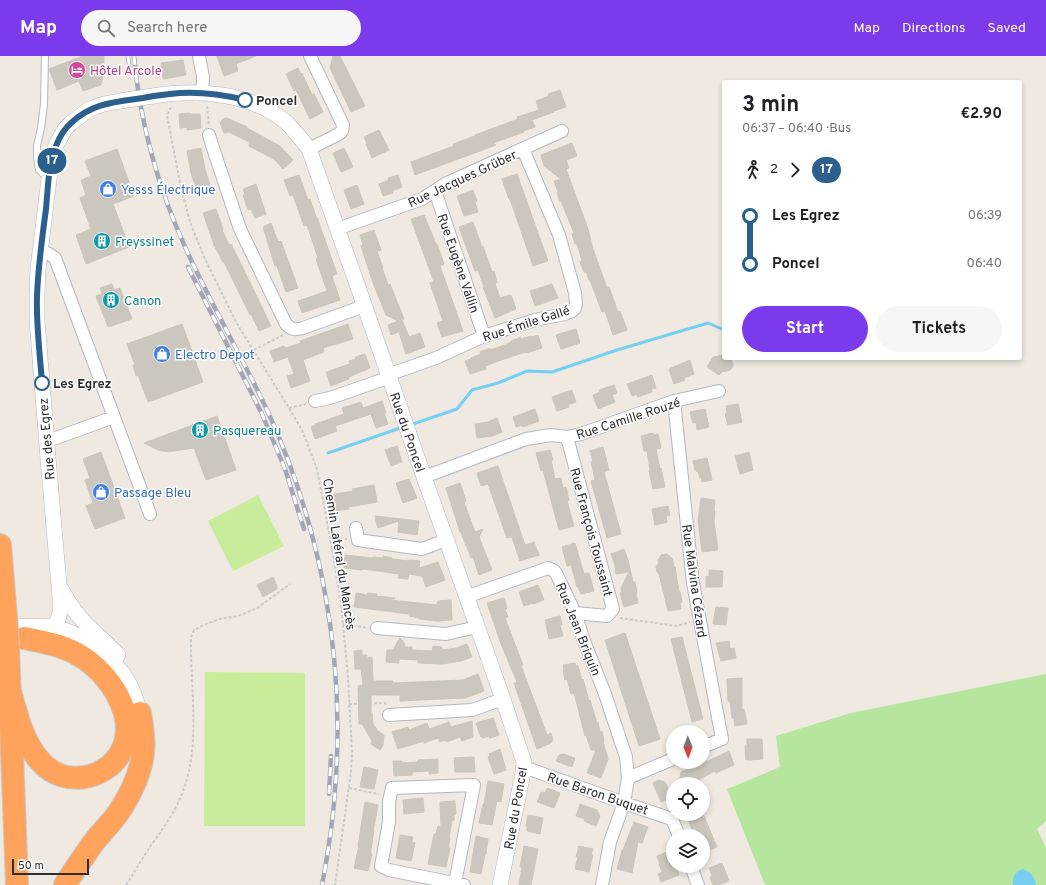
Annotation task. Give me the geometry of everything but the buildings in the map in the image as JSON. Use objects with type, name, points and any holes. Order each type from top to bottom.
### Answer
[{"type":"highway","points":[[0,545],[12,633],[9,688],[17,885]]},
{"type":"highway","points":[[9,688],[28,745],[41,763],[48,769],[59,775],[70,778],[82,778],[106,769],[121,752],[126,732],[124,710],[115,691],[98,669],[78,654],[58,646],[12,633]]},
{"type":"highway","points":[[65,885],[94,842],[117,815],[131,791],[139,773],[144,736],[140,712]]},
{"type":"street","points":[[199,56],[205,98]]},
{"type":"street","points":[[309,149],[338,134],[343,128],[343,125],[310,56]]},
{"type":"street","name":"Rue du Poncel","points":[[153,96],[170,94],[205,98],[219,95],[245,100],[270,111],[286,122],[309,149],[522,755],[524,767],[500,885]]},
{"type":"street","name":"Rue des Egrez","points":[[52,627],[58,621],[60,616],[60,605],[37,320],[37,296],[41,250],[51,163],[60,137],[68,126],[79,117],[95,107],[104,104],[153,96]]},
{"type":"street","name":"Rue Jacques Grüber","points":[[337,229],[422,199],[445,184],[562,131]]},
{"type":"street","points":[[209,135],[240,229],[286,324],[290,328],[303,328],[364,306]]},
{"type":"street","name":"Rue Émile Gallé","points":[[314,401],[330,398],[382,380],[396,372],[436,358],[484,336],[535,320],[566,314],[575,308],[575,293],[559,235],[524,149]]},
{"type":"street","name":"Rue Eugène Vallin","points":[[435,191],[484,336]]},
{"type":"street","points":[[41,250],[47,252],[55,258],[150,514]]},
{"type":"street","name":"Rue Camille Rouzé","points":[[424,477],[526,439],[551,434],[567,437],[581,434],[674,401],[719,391]]},
{"type":"street","name":"Rue Malvina Cézard","points":[[674,401],[693,583],[722,738],[710,744]]},
{"type":"street","points":[[46,440],[56,438],[114,417]]},
{"type":"street","name":"Rue François Toussaint","points":[[567,437],[613,609],[607,616],[575,613]]},
{"type":"street","points":[[356,528],[358,540],[422,549],[446,540]]},
{"type":"street","name":"Rue Jean Briquin","points":[[466,597],[548,568],[556,573],[575,613],[584,641],[605,694],[626,756],[628,778]]},
{"type":"street","points":[[59,585],[71,606],[79,616],[104,640],[125,664],[129,672],[128,680]]},
{"type":"street","points":[[12,633],[60,605]]},
{"type":"street","points":[[12,633],[44,632],[52,627],[82,638],[103,652],[128,680],[140,712]]},
{"type":"street","points":[[377,628],[446,634],[477,627]]},
{"type":"street","points":[[389,714],[472,710],[503,699]]},
{"type":"street","points":[[602,885],[610,842],[624,803],[628,778],[666,762]]},
{"type":"street","name":"Rue Baron Buquet","points":[[524,767],[672,819],[676,829]]},
{"type":"street","points":[[474,785],[459,884],[388,870],[381,866],[389,822],[389,801],[392,788],[474,785]]},
{"type":"street","points":[[694,873],[698,885]]},
{"type":"lane","points":[[45,56],[44,104],[37,146],[37,157],[39,170],[49,178]]},
{"type":"path","points":[[205,98],[209,135]]},
{"type":"path","name":"Chemin Latéral du Mancès","points":[[167,115],[180,183],[190,222],[204,259],[236,322],[302,430],[317,469],[341,603],[352,753],[352,772],[335,885]]},
{"type":"path","points":[[254,350],[286,334],[290,328]]},
{"type":"path","points":[[289,408],[314,401]]},
{"type":"path","points":[[330,537],[358,540]]},
{"type":"path","points":[[126,885],[168,821],[184,791],[191,765],[193,736],[191,637],[194,630],[220,619],[238,616],[257,608],[290,584]]},
{"type":"path","points":[[607,616],[677,626],[690,622],[700,622]]},
{"type":"path","points":[[343,624],[377,628]]},
{"type":"path","points":[[349,704],[385,703],[389,714]]},
{"type":"path","points":[[349,788],[390,796]]},
{"type":"green space","points":[[258,495],[284,546],[233,571],[208,521]]},
{"type":"green space","points":[[205,672],[305,673],[305,826],[204,826]]},
{"type":"green space","points":[[1046,674],[1046,821],[1037,829],[1046,848],[1046,885],[765,885],[727,789],[780,767],[776,736],[851,713]]},
{"type":"water","points":[[1023,869],[1032,875],[1036,885],[1013,885],[1015,875],[1018,871]]},
{"type":"waterway","points":[[410,425],[457,409],[472,390],[498,383],[527,371],[552,372],[617,350],[708,323],[722,329]]},
{"type":"waterway","points":[[328,453],[403,427]]},
{"type":"railway","points":[[128,56],[130,73]]},
{"type":"railway","points":[[134,56],[146,130],[159,179],[167,202],[196,270],[268,412],[286,455],[302,500],[314,545],[332,637],[338,730],[334,804],[322,885]]},
{"type":"railway","points":[[188,267],[262,414],[285,469],[304,529]]},
{"type":"railway","points":[[329,794],[331,756]]},
{"type":"bus line","name":"17","points":[[42,383],[37,320],[38,269],[51,163],[60,137],[71,123],[88,110],[104,104],[188,92],[207,93],[245,100]]},
{"type":"place","name":"Hôtel Arcole","points":[[77,70]]},
{"type":"place","name":"Poncel","points":[[245,100]]},
{"type":"place","name":"Yesss Électrique","points":[[108,189]]},
{"type":"place","name":"Freyssinet","points":[[102,241]]},
{"type":"place","name":"Canon","points":[[111,300]]},
{"type":"place","name":"Electro Depot","points":[[162,354]]},
{"type":"place","name":"Les Egrez","points":[[42,383]]},
{"type":"place","name":"Pasquereau","points":[[200,430]]},
{"type":"place","name":"Passage Bleu","points":[[101,492]]}]
